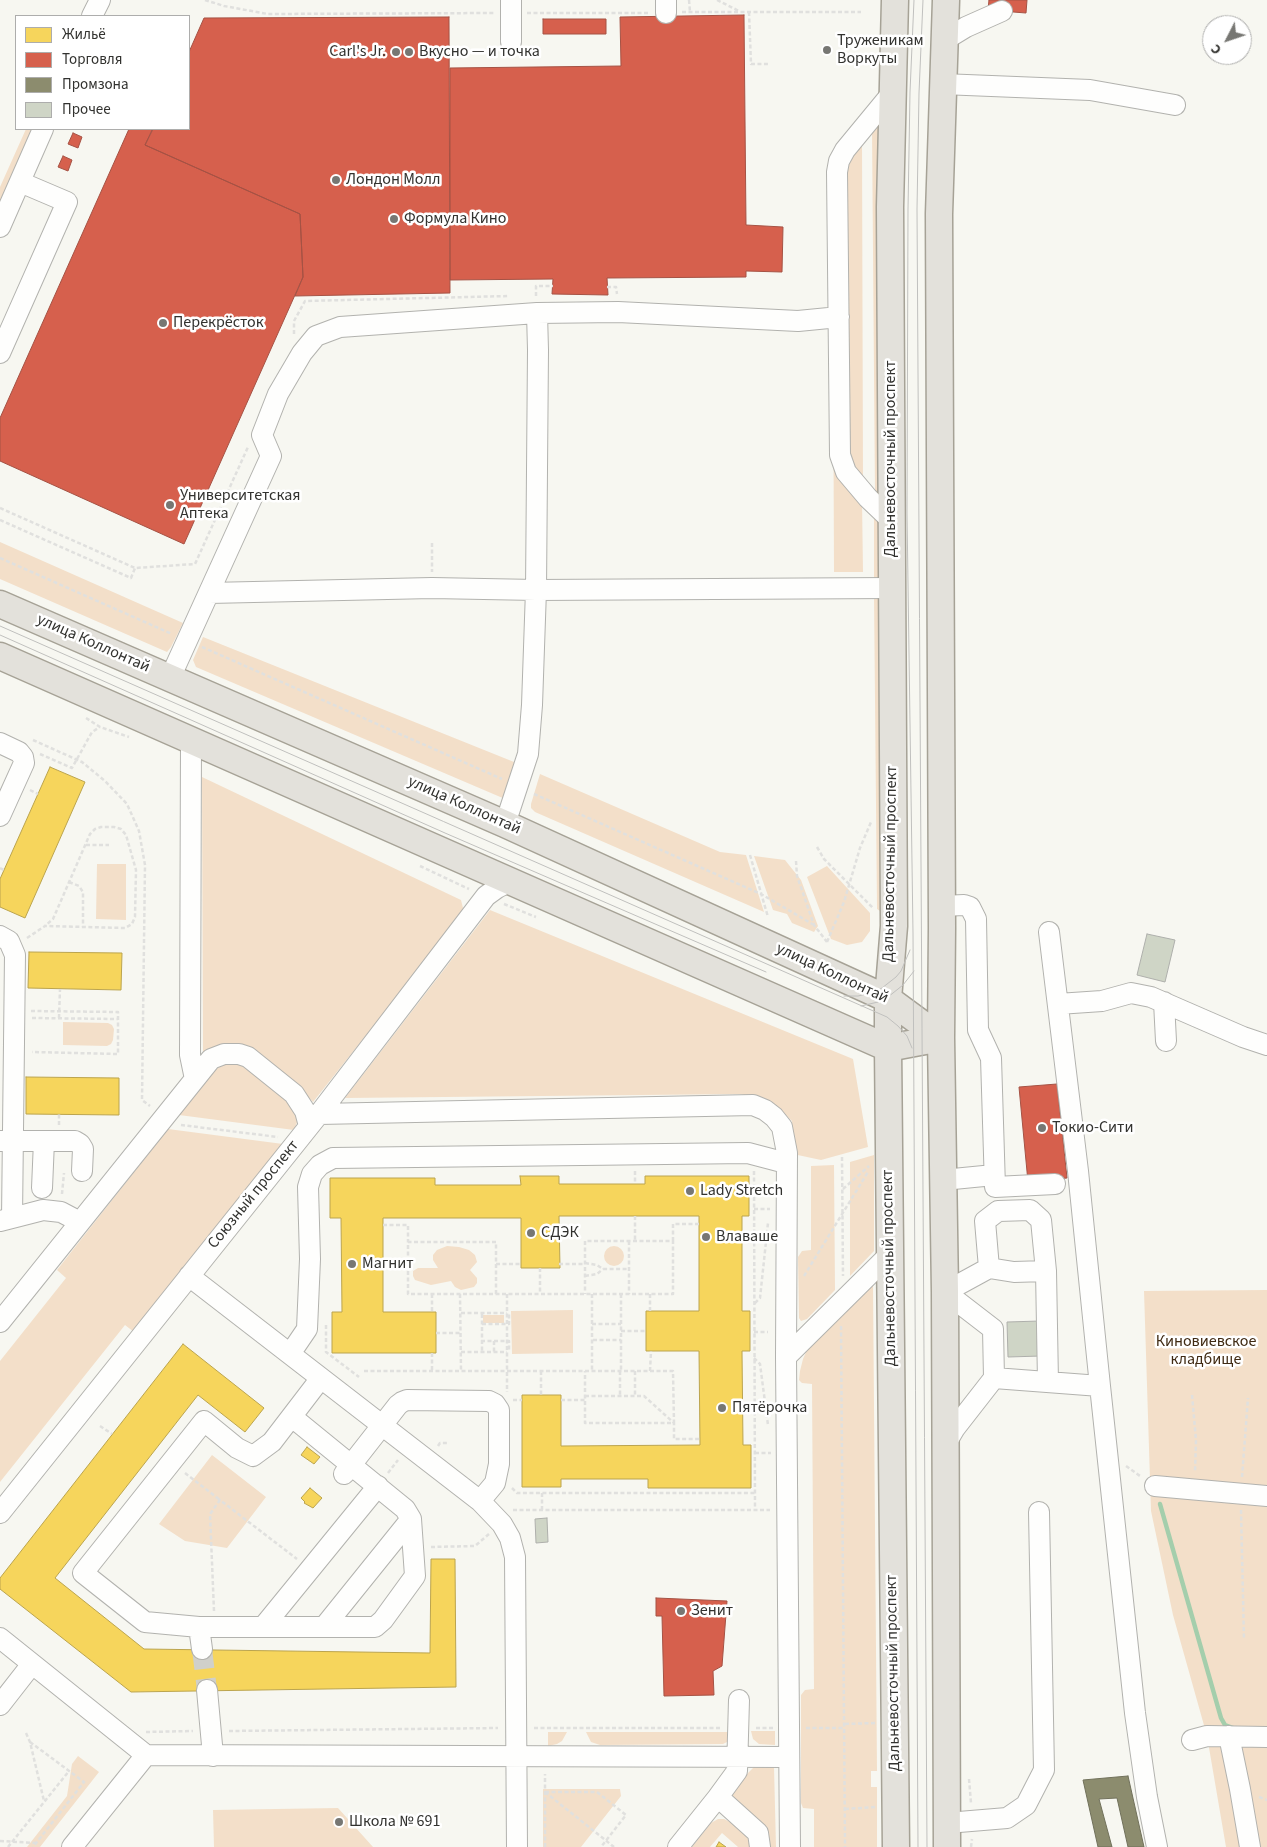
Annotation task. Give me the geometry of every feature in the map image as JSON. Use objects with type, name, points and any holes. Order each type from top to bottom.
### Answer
[{"type":"main road","name":"Дальневосточный проспект","points":[[895,0],[890,207],[894,926],[888,998],[888,1048],[896,1847]]},
{"type":"main road","points":[[946,0],[943,41],[940,214],[941,1038],[945,1292],[944,1446],[947,1835]]},
{"type":"main road","name":"улица Коллонтай","points":[[0,604],[505,824],[888,998],[941,1038]]},
{"type":"main road","points":[[0,656],[888,1048],[941,1038]]},
{"type":"street","points":[[92,15],[100,0]]},
{"type":"street","points":[[511,7],[511,42]]},
{"type":"street","points":[[943,41],[966,27],[1002,11]]},
{"type":"street","points":[[942,84],[1090,90],[1175,105]]},
{"type":"street","points":[[891,520],[868,498],[846,472],[840,456],[837,172],[839,161],[845,150],[892,92]]},
{"type":"street","points":[[0,226],[43,130]]},
{"type":"street","points":[[1,350],[67,202],[20,182]]},
{"type":"street","points":[[170,678],[271,456],[262,435],[278,394],[302,353],[316,336],[340,327],[537,304],[618,312],[798,321],[839,317]]},
{"type":"street","points":[[505,824],[529,749],[532,705],[536,590],[537,304]]},
{"type":"street","points":[[209,592],[432,588],[536,590],[892,588]]},
{"type":"street","points":[[191,740],[190,1054],[194,1079]]},
{"type":"street","points":[[0,743],[19,752],[23,757],[24,763],[0,816]]},
{"type":"street","name":"Союзный проспект","points":[[0,1513],[314,1120],[486,896],[511,881]]},
{"type":"street","points":[[942,906],[964,906],[970,908],[976,919],[978,1030],[991,1058],[995,1181],[998,1212]]},
{"type":"street","points":[[1049,932],[1078,1171],[1135,1713],[1147,1797],[1157,1847]]},
{"type":"street","points":[[6,941],[15,954],[14,1052],[6,1141],[6,1220],[43,1210],[61,1212],[80,1222]]},
{"type":"street","points":[[1058,1004],[1102,1001],[1131,993],[1151,997],[1243,1037],[1267,1045]]},
{"type":"street","points":[[1164,1002],[1166,1041]]},
{"type":"street","points":[[0,1322],[194,1079],[211,1059],[224,1054],[239,1054],[248,1057],[294,1094],[305,1111],[314,1120],[754,1105],[765,1110],[782,1127],[785,1138],[786,1163],[784,1757],[790,1847]]},
{"type":"street","points":[[6,1141],[75,1141],[83,1149],[82,1171]]},
{"type":"street","points":[[42,1188],[44,1141]]},
{"type":"street","points":[[290,1354],[307,1330],[310,1259],[308,1187],[312,1174],[320,1164],[333,1158],[748,1153],[786,1163]]},
{"type":"street","points":[[943,1180],[1055,1184]]},
{"type":"street","points":[[989,1268],[985,1222],[998,1212],[1030,1210],[1042,1220],[1046,1271],[1048,1382]]},
{"type":"street","points":[[786,1357],[890,1254]]},
{"type":"street","points":[[944,1446],[955,1428],[994,1378],[993,1328],[945,1292],[989,1268],[1014,1272],[1046,1271]]},
{"type":"street","points":[[189,1276],[409,1446],[483,1497],[502,1524],[510,1538],[515,1557],[517,1847]]},
{"type":"street","points":[[292,1417],[348,1469],[378,1486],[405,1509],[411,1519],[415,1576],[383,1620],[375,1627],[207,1628],[145,1622],[83,1573],[204,1421],[237,1448],[253,1456],[272,1442],[322,1378]]},
{"type":"street","points":[[994,1378],[1100,1386]]},
{"type":"street","points":[[348,1469],[398,1404],[407,1400],[489,1401],[495,1404],[499,1410],[499,1464],[495,1483],[483,1497]]},
{"type":"street","points":[[263,1627],[378,1486]]},
{"type":"street","points":[[1155,1486],[1267,1496]]},
{"type":"street","points":[[947,1835],[973,1821],[1007,1818],[1026,1805],[1044,1770],[1039,1512]]},
{"type":"street","points":[[324,1627],[411,1519]]},
{"type":"street","points":[[202,1649],[207,1628]]},
{"type":"street","points":[[0,1638],[146,1754],[213,1756],[784,1757]]},
{"type":"street","points":[[0,1705],[32,1664]]},
{"type":"street","points":[[207,1690],[213,1756]]},
{"type":"street","points":[[678,1847],[737,1771],[739,1700]]},
{"type":"street","points":[[1192,1740],[1206,1736],[1267,1736]]},
{"type":"street","points":[[1229,1736],[1250,1847]]},
{"type":"street","points":[[72,1847],[146,1754]]},
{"type":"street","points":[[718,1796],[758,1832],[760,1847]]},
{"type":"path","points":[[205,0],[224,6],[268,14],[511,7],[666,6],[690,12],[861,12]]},
{"type":"path","points":[[689,0],[690,12]]},
{"type":"path","points":[[717,0],[740,12]]},
{"type":"path","points":[[749,12],[751,64],[768,64]]},
{"type":"path","points":[[527,295],[537,304]]},
{"type":"path","points":[[294,337],[294,321],[305,301],[517,296]]},
{"type":"path","points":[[0,508],[135,568],[195,564],[251,441]]},
{"type":"path","points":[[0,520],[131,578],[135,568]]},
{"type":"path","points":[[432,543],[432,588]]},
{"type":"path","points":[[0,558],[761,894],[814,925]]},
{"type":"path","points":[[23,757],[38,753],[72,768],[92,732],[100,727]]},
{"type":"path","points":[[25,736],[76,759],[106,781],[127,804],[138,831],[145,865],[142,1100],[153,1108]]},
{"type":"path","points":[[796,861],[797,876],[814,925],[827,942],[844,902],[860,848],[871,822]]},
{"type":"path","points":[[6,941],[46,926],[125,928],[132,924],[135,917],[136,870],[126,835],[122,829],[114,826],[101,826],[90,834],[53,919],[46,926]]},
{"type":"path","points":[[86,845],[109,845]]},
{"type":"path","points":[[817,847],[824,859],[873,908]]},
{"type":"path","points":[[750,856],[768,917]]},
{"type":"path","points":[[69,882],[79,886],[84,892],[83,927]]},
{"type":"path","points":[[59,1018],[60,989]]},
{"type":"path","points":[[14,1014],[59,1011],[118,1012],[118,1054],[14,1052]]},
{"type":"path","points":[[14,1014],[59,1018],[118,1019]]},
{"type":"path","points":[[172,1124],[278,1137]]},
{"type":"path","points":[[842,1157],[843,1286],[841,1302],[845,1847]]},
{"type":"path","points":[[843,1189],[875,1160]]},
{"type":"path","points":[[786,1305],[871,1168]]},
{"type":"path","points":[[754,1169],[755,1510]]},
{"type":"path","points":[[754,1210],[765,1209]]},
{"type":"path","points":[[634,1216],[635,1241]]},
{"type":"path","points":[[754,1304],[760,1298],[768,1219]]},
{"type":"path","points":[[383,1225],[408,1225],[408,1294],[673,1294],[672,1224],[699,1224]]},
{"type":"path","points":[[585,1294],[585,1241],[672,1241]]},
{"type":"path","points":[[629,1241],[629,1294]]},
{"type":"path","points":[[408,1242],[496,1242],[496,1294]]},
{"type":"path","points":[[559,1264],[585,1263],[597,1264],[603,1269],[629,1269]]},
{"type":"path","points":[[496,1264],[521,1264]]},
{"type":"path","points":[[540,1268],[540,1294]]},
{"type":"path","points":[[585,1276],[598,1274],[603,1269]]},
{"type":"path","points":[[432,1294],[432,1312]]},
{"type":"path","points":[[460,1294],[461,1371]]},
{"type":"path","points":[[507,1294],[509,1324],[507,1324],[507,1341],[510,1341],[507,1371]]},
{"type":"path","points":[[592,1294],[592,1371]]},
{"type":"path","points":[[620,1396],[621,1294]]},
{"type":"path","points":[[650,1294],[650,1312]]},
{"type":"path","points":[[461,1313],[508,1313]]},
{"type":"path","points":[[482,1313],[482,1352]]},
{"type":"path","points":[[326,1322],[326,1352],[359,1377]]},
{"type":"path","points":[[482,1324],[507,1324]]},
{"type":"path","points":[[592,1324],[621,1324]]},
{"type":"path","points":[[621,1331],[646,1331]]},
{"type":"path","points":[[754,1332],[765,1332]]},
{"type":"path","points":[[436,1333],[461,1333]]},
{"type":"path","points":[[592,1340],[621,1340]]},
{"type":"path","points":[[482,1341],[507,1341]]},
{"type":"path","points":[[494,1341],[494,1352]]},
{"type":"path","points":[[650,1371],[651,1351]]},
{"type":"path","points":[[461,1352],[508,1352]]},
{"type":"path","points":[[432,1353],[432,1371]]},
{"type":"path","points":[[754,1358],[760,1364],[769,1434]]},
{"type":"path","points":[[364,1371],[673,1371],[674,1439],[700,1439]]},
{"type":"path","points":[[541,1371],[541,1395]]},
{"type":"path","points":[[585,1371],[585,1423],[674,1423]]},
{"type":"path","points":[[635,1371],[636,1396]]},
{"type":"path","points":[[1192,1395],[1196,1440],[1195,1476]]},
{"type":"path","points":[[561,1400],[644,1396],[674,1423]]},
{"type":"path","points":[[1242,1482],[1248,1398]]},
{"type":"path","points":[[100,1426],[112,1434]]},
{"type":"path","points":[[770,1444],[771,1454]]},
{"type":"path","points":[[378,1486],[409,1446]]},
{"type":"path","points":[[1107,1452],[1155,1486]]},
{"type":"path","points":[[755,1454],[765,1454]]},
{"type":"path","points":[[171,1462],[310,1569]]},
{"type":"path","points":[[508,1484],[517,1493],[755,1492]]},
{"type":"path","points":[[542,1493],[542,1510]]},
{"type":"path","points":[[483,1497],[508,1510],[777,1510]]},
{"type":"path","points":[[207,1628],[210,1514],[220,1500]]},
{"type":"path","points":[[1241,1507],[1244,1640]]},
{"type":"path","points":[[413,1547],[474,1546],[502,1524]]},
{"type":"path","points":[[844,1724],[879,1723]]},
{"type":"path","points":[[145,1732],[516,1728],[779,1728],[784,1757]]},
{"type":"path","points":[[799,1728],[844,1728]]},
{"type":"path","points":[[26,1732],[44,1802]]},
{"type":"path","points":[[30,1742],[84,1782],[33,1847]]},
{"type":"path","points":[[544,1847],[545,1757]]},
{"type":"path","points":[[8,1847],[69,1771]]},
{"type":"path","points":[[968,1774],[973,1821],[972,1847]]},
{"type":"path","points":[[545,1792],[614,1847]]},
{"type":"path","points":[[545,1792],[597,1792],[626,1815],[601,1847]]},
{"type":"path","points":[[845,1809],[880,1807]]},
{"type":"path","points":[[0,1841],[36,1843]]},
{"type":"green space","points":[[881,119],[881,497],[875,495],[872,129]]},
{"type":"green space","points":[[26,130],[34,130],[0,205],[0,187]]},
{"type":"green space","points":[[862,140],[863,484],[847,463],[844,168]]},
{"type":"green space","points":[[833,329],[837,469],[862,500],[863,572],[834,572]]},
{"type":"green space","points":[[874,514],[881,525],[882,578],[874,580]]},
{"type":"green space","points":[[0,542],[183,623],[171,647],[167,652],[0,579]]},
{"type":"green space","points":[[874,595],[880,596],[884,914],[877,909]]},
{"type":"green space","points":[[203,637],[519,764],[505,799],[196,667],[193,660]]},
{"type":"green space","points":[[540,774],[720,852],[746,855],[764,912],[535,812],[531,808],[531,804]]},
{"type":"green space","points":[[202,777],[461,900],[464,912],[313,1102],[292,1080],[244,1045],[203,1053]]},
{"type":"green space","points":[[754,856],[785,860],[801,880],[818,926],[814,932],[792,923],[787,914],[773,910]]},
{"type":"green space","points":[[97,864],[126,864],[126,920],[96,919]]},
{"type":"green space","points":[[827,866],[870,913],[870,931],[862,942],[847,945],[831,939],[807,877]]},
{"type":"green space","points":[[490,910],[853,1059],[868,1147],[821,1160],[793,1154],[792,1121],[772,1102],[740,1094],[345,1098]]},
{"type":"green space","points":[[63,1022],[108,1023],[114,1029],[113,1040],[107,1046],[63,1045]]},
{"type":"green space","points":[[235,1062],[245,1067],[291,1103],[296,1110],[298,1120],[294,1130],[179,1115],[215,1070],[225,1063]]},
{"type":"green space","points":[[168,1129],[283,1144],[134,1332],[125,1325],[0,1482],[0,1361],[66,1278],[57,1270]]},
{"type":"green space","points":[[874,1155],[874,1251],[850,1276],[850,1162]]},
{"type":"green space","points":[[834,1165],[835,1290],[807,1319],[801,1321],[799,1318],[798,1257],[802,1251],[811,1250],[811,1166]]},
{"type":"green space","points":[[447,1246],[469,1250],[475,1255],[477,1262],[470,1270],[477,1278],[477,1283],[474,1287],[461,1290],[455,1287],[451,1281],[431,1285],[415,1280],[413,1271],[418,1268],[438,1268],[433,1260],[433,1255],[437,1250]]},
{"type":"green space","points":[[614,1246],[621,1249],[624,1256],[621,1263],[614,1266],[607,1263],[604,1256],[607,1249]]},
{"type":"green space","points":[[873,1284],[877,1771],[871,1771],[871,1787],[877,1787],[877,1847],[814,1847],[814,1809],[803,1808],[801,1803],[801,1695],[805,1690],[814,1689],[812,1384],[802,1383],[799,1380],[803,1359],[807,1350]]},
{"type":"green space","name":"Киновиевское кладбище","points":[[1267,1290],[1267,1847],[1226,1847],[1207,1736],[1173,1615],[1151,1511],[1144,1291]]},
{"type":"green space","points":[[573,1310],[573,1353],[512,1354],[511,1311]]},
{"type":"green space","points":[[483,1315],[504,1315],[504,1323],[483,1323]]},
{"type":"green space","points":[[212,1455],[266,1497],[227,1548],[185,1541],[159,1524]]},
{"type":"green space","points":[[751,1731],[775,1731],[775,1745],[759,1744],[753,1739]]},
{"type":"green space","points":[[548,1732],[567,1732],[562,1741],[548,1746]]},
{"type":"green space","points":[[586,1732],[733,1732],[729,1741],[723,1744],[600,1745],[591,1742]]},
{"type":"green space","points":[[78,1756],[99,1772],[40,1847],[27,1847],[67,1796],[72,1764]]},
{"type":"green space","points":[[754,1767],[774,1767],[776,1847],[768,1847],[768,1828],[739,1805],[733,1796],[733,1788]]},
{"type":"green space","points":[[543,1789],[620,1789],[621,1796],[581,1847],[543,1847]]},
{"type":"green space","points":[[338,1808],[373,1847],[214,1847],[213,1810]]},
{"type":"green space","points":[[718,1819],[730,1822],[747,1836],[750,1847],[738,1847],[722,1833],[710,1847],[692,1847],[711,1823]]},
{"type":"building: Жильё","points":[[50,767],[85,782],[25,918],[0,907],[0,879]]},
{"type":"building: Жильё","points":[[29,952],[122,953],[121,990],[28,988]]},
{"type":"building: Жильё","points":[[26,1077],[119,1078],[119,1115],[26,1114]]},
{"type":"building: Жильё","points":[[520,1176],[559,1176],[559,1184],[645,1184],[645,1176],[749,1176],[749,1216],[742,1216],[742,1311],[750,1311],[750,1351],[742,1351],[743,1445],[751,1445],[751,1488],[648,1488],[648,1479],[561,1479],[561,1487],[522,1487],[522,1395],[561,1395],[561,1446],[700,1445],[699,1351],[646,1351],[646,1311],[699,1311],[699,1216],[559,1216],[560,1268],[521,1268],[521,1218],[383,1218],[383,1312],[436,1312],[436,1353],[332,1353],[332,1312],[342,1312],[341,1218],[330,1218],[330,1178],[435,1178],[435,1185],[521,1185]]},
{"type":"building: Жильё","points":[[183,1344],[264,1408],[245,1432],[198,1395],[55,1578],[144,1649],[430,1653],[431,1559],[455,1559],[456,1687],[131,1692],[0,1589],[0,1578]]},
{"type":"building: Жильё","points":[[307,1447],[320,1457],[314,1464],[301,1455]]},
{"type":"building: Жильё","points":[[310,1488],[322,1498],[313,1508],[304,1503],[301,1498]]},
{"type":"building: Жильё","points":[[719,1842],[726,1847],[716,1847]]},
{"type":"building: Торговля","points":[[989,0],[1027,0],[1026,13],[988,10]]},
{"type":"building: Торговля","points":[[744,15],[746,225],[783,227],[782,272],[746,271],[746,277],[607,278],[608,295],[552,294],[553,279],[450,280],[450,68],[621,66],[620,17]]},
{"type":"building: Торговля","name":"Лондон Молл","points":[[449,17],[450,293],[295,296],[303,277],[300,214],[145,145],[152,130],[190,130],[190,50],[204,18]]},
{"type":"building: Торговля","points":[[543,19],[606,19],[606,34],[543,34]]},
{"type":"building: Торговля","name":"Перекрёсток","points":[[129,130],[152,130],[145,145],[300,214],[303,277],[184,544],[0,461],[0,418]]},
{"type":"building: Торговля","points":[[73,133],[82,137],[78,148],[68,144]]},
{"type":"building: Торговля","points":[[63,156],[72,160],[68,171],[58,167]]},
{"type":"building: Торговля","name":"Токио-Сити","points":[[1057,1084],[1067,1178],[1028,1182],[1019,1087]]},
{"type":"building: Торговля","points":[[656,1598],[727,1601],[722,1666],[713,1671],[714,1695],[664,1696],[662,1616],[656,1616]]},
{"type":"building: Промзона","points":[[1128,1776],[1144,1847],[1128,1847],[1117,1798],[1099,1799],[1112,1847],[1098,1847],[1083,1780]]},
{"type":"building: Прочее","points":[[1147,934],[1175,940],[1165,982],[1137,975]]},
{"type":"building: Прочее","points":[[1040,1321],[1041,1356],[1008,1357],[1007,1322]]},
{"type":"building: Прочее","points":[[547,1518],[548,1542],[536,1543],[535,1519]]},
{"type":"waterway","points":[[1160,1504],[1221,1718],[1225,1725],[1233,1728]]},
{"type":"tunnel","points":[[202,1649],[207,1690]]},
{"type":"tram line","points":[[914,0],[908,209],[907,513],[913,933],[918,1847]]},
{"type":"tram line","points":[[923,0],[917,209],[927,1847]]},
{"type":"tram line","points":[[0,626],[887,1017],[907,1036],[912,1048]]},
{"type":"tram line","points":[[0,635],[445,833],[766,972]]},
{"type":"tram line","points":[[844,996],[858,996],[882,988],[901,971],[910,950]]},
{"type":"tram line","points":[[861,1006],[878,1002],[888,997],[903,985],[914,971]]},
{"type":"place","name":"Труженикам Воркуты","points":[[827,50]]},
{"type":"place","name":"Carl's Jr.","points":[[396,52]]},
{"type":"place","name":"Вкусно — и точка","points":[[409,52]]},
{"type":"place","name":"Лондон Молл","points":[[336,180]]},
{"type":"place","name":"Формула Кино","points":[[394,219]]},
{"type":"place","name":"Перекрёсток","points":[[163,323]]},
{"type":"place","name":"Университетская Аптека","points":[[170,505]]},
{"type":"place","name":"Токио-Сити","points":[[1042,1128]]},
{"type":"place","name":"Lady Stretch","points":[[690,1191]]},
{"type":"place","name":"СДЭК","points":[[531,1233]]},
{"type":"place","name":"Влаваше","points":[[706,1237]]},
{"type":"place","name":"Магнит","points":[[352,1264]]},
{"type":"place","name":"Пятёрочка","points":[[722,1408]]},
{"type":"place","name":"Зенит","points":[[681,1611]]},
{"type":"place","name":"Школа № 691","points":[[339,1822]]}]
